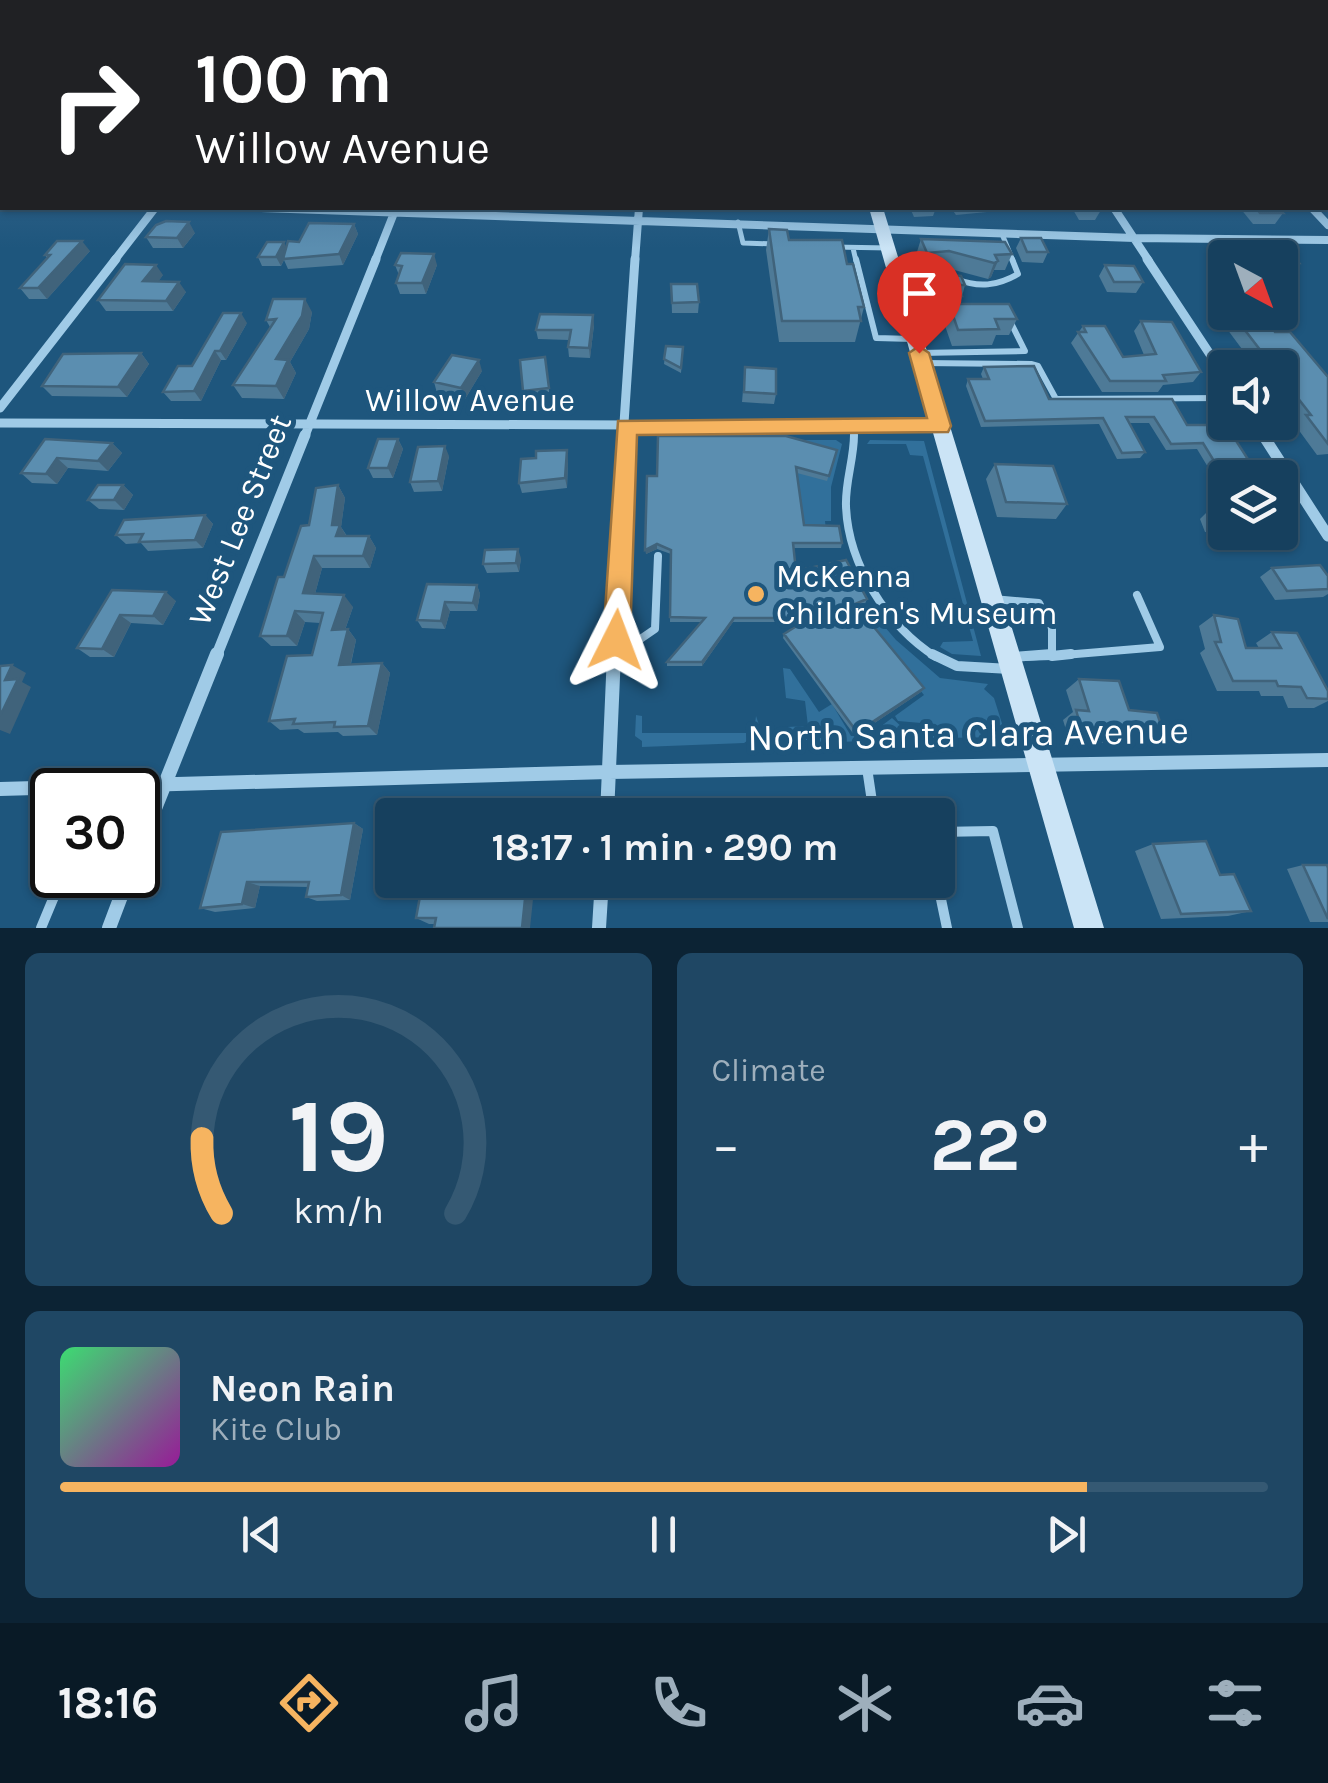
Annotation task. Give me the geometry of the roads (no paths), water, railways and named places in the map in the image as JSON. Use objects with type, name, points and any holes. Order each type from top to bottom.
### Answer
[{"type":"main road","points":[[877,210],[1089,928]]},
{"type":"street","points":[[0,408],[152,210]]},
{"type":"street","name":"West Lee Street","points":[[160,790],[395,210]]},
{"type":"street","points":[[456,210],[639,213],[776,223],[886,239],[1002,234],[1328,240]]},
{"type":"street","points":[[1115,210],[1208,351]]},
{"type":"street","points":[[607,798],[626,371],[639,213]]},
{"type":"street","name":"Willow Avenue","points":[[0,423],[940,426]]},
{"type":"street","points":[[1266,440],[1328,536]]},
{"type":"street","name":"North Santa Clara Avenue","points":[[0,789],[609,772],[1328,760]]},
{"type":"street","points":[[110,928],[121,898]]},
{"type":"street","points":[[599,928],[601,898]]},
{"type":"lane","points":[[738,222],[743,243],[789,246]]},
{"type":"lane","points":[[776,223],[779,244]]},
{"type":"lane","points":[[898,279],[948,275],[972,286],[1000,285],[1018,274],[1019,269],[1002,234]]},
{"type":"lane","points":[[821,247],[853,248],[886,239]]},
{"type":"lane","points":[[853,248],[876,338],[919,352],[1038,366],[1056,399],[1208,398]]},
{"type":"lane","points":[[907,312],[966,312]]},
{"type":"lane","points":[[919,352],[1025,352],[1005,312]]},
{"type":"lane","points":[[852,426],[856,448],[847,479],[846,519],[852,548],[872,589],[906,632],[943,662],[1012,664],[1052,656],[1160,647],[1137,594]]},
{"type":"lane","points":[[616,640],[638,640],[655,629],[658,556]]},
{"type":"lane","points":[[992,599],[1039,604],[1049,616],[1055,641],[1052,656]]},
{"type":"lane","points":[[867,768],[871,798]]},
{"type":"lane","points":[[955,832],[994,831],[1018,928]]},
{"type":"lane","points":[[40,928],[53,898]]},
{"type":"lane","points":[[941,898],[947,928]]},
{"type":"place","name":"McKenna Children's Museum","points":[[756,594]]}]
